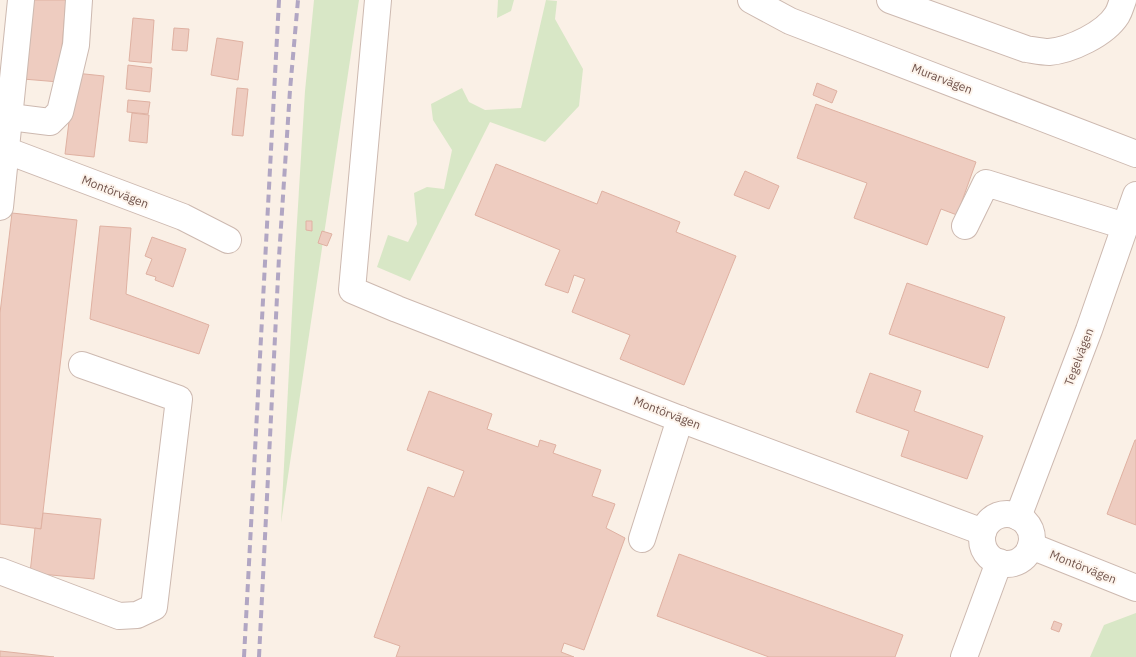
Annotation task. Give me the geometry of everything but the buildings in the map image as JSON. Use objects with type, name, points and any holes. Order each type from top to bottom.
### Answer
[{"type":"street","points":[[0,206],[3,149],[10,117],[21,0]]},
{"type":"street","points":[[10,117],[50,122],[60,112],[76,45],[79,0]]},
{"type":"street","name":"Montörvägen","points":[[378,0],[352,290],[680,418],[984,532]]},
{"type":"street","name":"Murarvägen","points":[[751,0],[790,21],[1136,154]]},
{"type":"street","points":[[890,0],[1026,49],[1049,52],[1070,47],[1090,38],[1117,15],[1123,0]]},
{"type":"street","name":"Montörvägen","points":[[3,149],[183,217],[228,240]]},
{"type":"street","points":[[965,226],[986,183],[1125,226]]},
{"type":"street","name":"Tegelvägen","points":[[1018,516],[1089,330],[1136,196]]},
{"type":"street","points":[[0,571],[119,616],[137,615],[154,607],[179,399],[82,365]]},
{"type":"street","points":[[642,539],[680,418]]},
{"type":"street","points":[[1002,514],[1018,516],[1030,529],[1032,537],[1031,546],[1021,560],[1004,564],[989,556],[984,549],[982,540],[984,532],[987,524],[1002,514]]},
{"type":"street","name":"Montörvägen","points":[[1031,546],[1136,588]]},
{"type":"street","points":[[964,657],[999,562]]},
{"type":"green space","points":[[314,0],[359,0],[281,523],[305,91]]},
{"type":"green space","points":[[498,0],[514,0],[511,11],[497,18]]},
{"type":"green space","points":[[546,0],[557,1],[555,19],[583,69],[579,106],[545,142],[490,122],[410,281],[377,267],[388,235],[408,242],[417,224],[414,193],[427,187],[444,189],[452,150],[433,120],[431,104],[462,88],[469,102],[485,110],[521,108]]},
{"type":"green space","points":[[1136,613],[1136,657],[1090,657],[1104,625]]},
{"type":"railway","points":[[244,657],[279,0]]},
{"type":"railway","points":[[259,657],[279,257],[298,0]]}]
